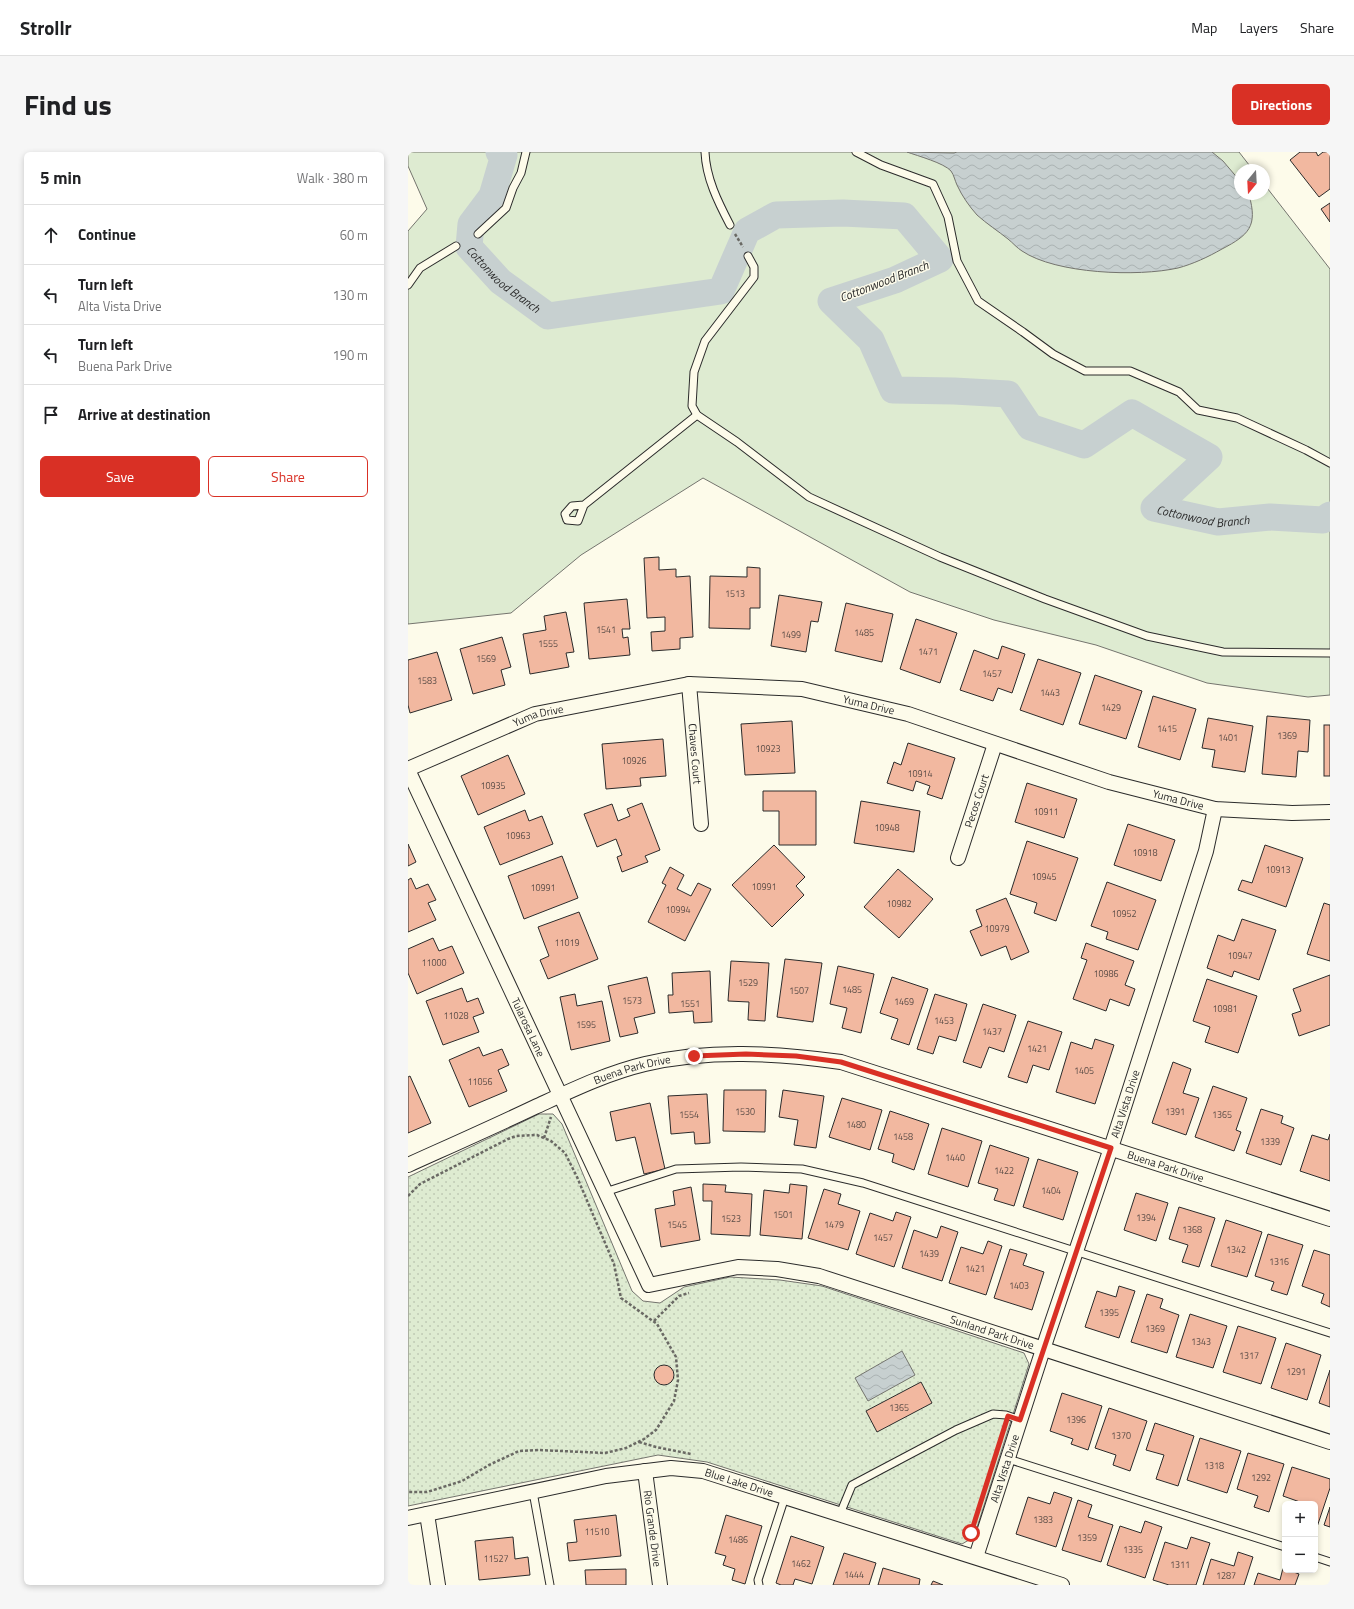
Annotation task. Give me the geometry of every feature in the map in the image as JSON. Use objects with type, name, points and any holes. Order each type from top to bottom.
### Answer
[{"type":"street","name":"Yuma Drive","points":[[408,770],[535,714],[689,684],[802,689],[908,714],[1109,782],[1215,809],[1292,813],[1330,812]]},
{"type":"street","name":"Chaves Court","points":[[689,684],[701,824]]},
{"type":"street","name":"Pecos Court","points":[[958,858],[996,744]]},
{"type":"street","name":"Tularosa Lane","points":[[408,770],[649,1285]]},
{"type":"street","name":"Alta Vista Drive","points":[[976,1557],[1111,1148],[1206,851],[1215,809]]},
{"type":"street","name":"Buena Park Drive","points":[[408,1166],[602,1078],[652,1063],[694,1056],[746,1054],[796,1056],[841,1062],[1330,1219]]},
{"type":"street","name":"Sunland Park Drive","points":[[649,1285],[738,1267],[777,1268],[819,1276],[1330,1442]]},
{"type":"street","name":"Blue Lake Drive","points":[[408,1518],[606,1476],[671,1468],[702,1471],[1062,1585]]},
{"type":"street","name":"Rio Grande Drive","points":[[645,1471],[660,1585]]},
{"type":"street","points":[[427,1514],[438,1585]]},
{"type":"lane","points":[[478,234],[506,208],[513,188],[521,173],[526,152]]},
{"type":"lane","points":[[705,152],[706,167],[717,200],[730,225]]},
{"type":"lane","points":[[856,152],[881,165],[933,184],[948,217],[957,261],[978,301],[1053,354],[1085,371],[1130,371],[1179,392],[1198,410],[1236,418],[1306,450],[1330,463]]},
{"type":"lane","points":[[408,285],[420,268],[456,246]]},
{"type":"lane","points":[[748,256],[754,267],[754,277],[706,341],[694,372],[692,406],[697,415],[737,442],[809,497],[940,557],[1045,599],[1147,636],[1223,652],[1330,653]]},
{"type":"lane","points":[[584,505],[697,415]]},
{"type":"lane","points":[[605,1192],[676,1169],[741,1167],[802,1169],[863,1183],[1330,1333]]},
{"type":"lane","points":[[840,1514],[852,1485],[956,1430],[993,1414],[1006,1415],[1020,1420]]},
{"type":"lane","points":[[1008,1459],[1282,1547]]},
{"type":"lane","points":[[533,1492],[550,1585]]},
{"type":"lane","points":[[759,1585],[758,1580],[785,1497]]},
{"type":"lane","points":[[1318,1558],[1330,1562]]},
{"type":"path","points":[[730,225],[748,256]]},
{"type":"path","points":[[544,1138],[551,1116]]},
{"type":"path","points":[[408,1196],[420,1184],[508,1139],[516,1136],[537,1135],[551,1141],[565,1153],[577,1177],[614,1264],[621,1298],[654,1321],[662,1330],[676,1356],[678,1380],[674,1401],[656,1430],[639,1442],[626,1448],[605,1453],[539,1450],[519,1451],[462,1481],[427,1492],[408,1492]]},
{"type":"path","points":[[654,1321],[679,1296],[693,1291]]},
{"type":"path","points":[[639,1442],[695,1455]]},
{"type":"green space","points":[[408,152],[1239,152],[1248,164],[1234,164],[1234,200],[1270,200],[1270,192],[1330,269],[1330,695],[1308,697],[1207,683],[1096,645],[994,620],[910,592],[703,478],[581,555],[511,613],[408,624],[408,231],[427,209],[408,166]]},
{"type":"green space","points":[[539,1114],[553,1114],[562,1124],[632,1291],[643,1301],[660,1303],[684,1287],[730,1277],[780,1280],[822,1286],[1024,1353],[1029,1364],[974,1537],[962,1544],[707,1462],[658,1455],[408,1506],[408,1177]]},
{"type":"water","points":[[907,152],[1212,152],[1223,161],[1234,174],[1234,200],[1250,200],[1252,222],[1245,234],[1231,244],[1200,260],[1178,268],[1161,271],[1120,273],[1076,269],[1055,265],[1037,259],[1020,250],[977,215],[961,193],[951,171],[937,163]]},
{"type":"water","points":[[902,1351],[915,1375],[868,1401],[855,1378]]},
{"type":"building","points":[[1300,152],[1316,152],[1318,156],[1323,152],[1330,152],[1330,189],[1319,197],[1290,160]]},
{"type":"building","points":[[1330,203],[1330,222],[1321,209]]},
{"type":"building","points":[[659,557],[659,570],[676,569],[676,577],[690,576],[693,637],[680,638],[680,649],[652,651],[651,632],[665,631],[665,617],[647,618],[644,558]]},
{"type":"building","points":[[747,567],[760,568],[760,608],[750,608],[750,629],[709,628],[710,576],[747,577]]},
{"type":"building","points":[[779,595],[822,602],[818,622],[811,621],[806,652],[771,646]]},
{"type":"building","points":[[627,599],[630,629],[622,629],[623,638],[628,637],[630,655],[589,659],[584,603]]},
{"type":"building","points":[[846,603],[893,614],[882,662],[835,651]]},
{"type":"building","points":[[566,612],[574,652],[566,653],[569,667],[530,674],[523,634],[546,630],[544,616]]},
{"type":"building","points":[[916,619],[957,633],[940,683],[900,669]]},
{"type":"building","points":[[502,637],[511,667],[501,670],[505,685],[473,694],[460,649]]},
{"type":"building","points":[[1002,646],[1025,654],[1012,693],[998,688],[993,701],[960,690],[974,650],[998,659]]},
{"type":"building","points":[[437,652],[452,700],[410,713],[408,705],[408,660]]},
{"type":"building","points":[[1038,659],[1081,673],[1063,725],[1020,710]]},
{"type":"building","points":[[1095,675],[1142,691],[1126,739],[1079,724]]},
{"type":"building","points":[[1153,696],[1196,709],[1180,760],[1138,747]]},
{"type":"building","points":[[1267,716],[1310,720],[1308,752],[1298,751],[1296,777],[1262,774]]},
{"type":"building","points":[[1208,718],[1253,726],[1245,772],[1212,767],[1215,750],[1202,748]]},
{"type":"building","points":[[792,721],[795,773],[745,775],[741,724]]},
{"type":"building","points":[[1324,725],[1330,725],[1330,776],[1324,776]]},
{"type":"building","points":[[663,739],[666,776],[640,778],[641,786],[606,789],[602,744]]},
{"type":"building","points":[[908,743],[955,758],[942,799],[927,794],[930,786],[916,781],[913,791],[887,783],[894,762],[901,765]]},
{"type":"building","points":[[508,755],[525,794],[478,815],[461,776]]},
{"type":"building","points":[[1027,783],[1077,799],[1064,838],[1015,822]]},
{"type":"building","points":[[763,791],[816,791],[816,845],[779,845],[779,811],[763,811]]},
{"type":"building","points":[[861,801],[920,811],[914,852],[854,843]]},
{"type":"building","points":[[642,803],[660,850],[645,856],[648,862],[622,872],[617,857],[622,855],[616,839],[597,847],[584,814],[612,804],[618,821],[630,816],[627,809]]},
{"type":"building","points":[[525,810],[529,821],[542,816],[553,844],[500,865],[484,827]]},
{"type":"building","points":[[1128,824],[1175,840],[1161,881],[1114,865]]},
{"type":"building","points":[[1027,841],[1078,858],[1056,921],[1034,913],[1037,903],[1010,894]]},
{"type":"building","points":[[408,844],[416,862],[408,866]]},
{"type":"building","points":[[774,845],[805,877],[796,886],[804,895],[772,927],[732,885]]},
{"type":"building","points":[[1265,845],[1303,858],[1286,907],[1238,890],[1242,880],[1252,883]]},
{"type":"building","points":[[562,856],[578,898],[524,919],[508,876]]},
{"type":"building","points":[[670,867],[684,875],[677,889],[691,896],[698,883],[711,889],[685,941],[648,922],[666,885],[662,883]]},
{"type":"building","points":[[898,869],[933,899],[899,938],[864,907]]},
{"type":"building","points":[[411,878],[416,889],[428,884],[436,900],[428,903],[436,920],[408,932],[408,880]]},
{"type":"building","points":[[1107,882],[1156,900],[1138,950],[1106,939],[1108,932],[1091,926]]},
{"type":"building","points":[[1006,898],[1029,952],[1011,960],[1006,946],[981,956],[970,931],[982,926],[976,910]]},
{"type":"building","points":[[1324,903],[1330,905],[1330,961],[1307,954]]},
{"type":"building","points":[[579,912],[598,959],[548,979],[540,960],[549,956],[538,927]]},
{"type":"building","points":[[1242,919],[1276,930],[1259,980],[1234,971],[1232,977],[1207,968],[1218,935],[1234,941]]},
{"type":"building","points":[[433,938],[439,951],[452,946],[464,973],[417,994],[408,973],[408,949]]},
{"type":"building","points":[[1086,943],[1134,961],[1125,985],[1135,989],[1129,1006],[1110,999],[1106,1011],[1073,999],[1087,960],[1081,958]]},
{"type":"building","points":[[785,959],[822,963],[813,1022],[777,1017]]},
{"type":"building","points":[[731,961],[769,963],[765,1021],[748,1020],[749,1002],[728,1001]]},
{"type":"building","points":[[838,966],[874,974],[861,1033],[842,1028],[847,1008],[830,1004]]},
{"type":"building","points":[[710,971],[712,1022],[694,1023],[693,1011],[669,1013],[668,995],[673,995],[672,973]]},
{"type":"building","points":[[1330,975],[1330,1025],[1299,1036],[1292,1014],[1301,1011],[1293,989]]},
{"type":"building","points":[[647,977],[655,1013],[634,1018],[638,1033],[620,1037],[608,986]]},
{"type":"building","points":[[892,977],[928,989],[909,1045],[891,1039],[898,1019],[880,1013]]},
{"type":"building","points":[[1207,979],[1257,996],[1238,1053],[1205,1042],[1210,1027],[1193,1021]]},
{"type":"building","points":[[462,988],[467,1002],[478,998],[484,1013],[473,1017],[479,1032],[443,1045],[426,1001]]},
{"type":"building","points":[[575,994],[577,1006],[602,1001],[610,1041],[571,1050],[560,997]]},
{"type":"building","points":[[935,994],[967,1004],[956,1041],[939,1036],[933,1054],[917,1049]]},
{"type":"building","points":[[983,1004],[1016,1015],[1004,1052],[989,1047],[981,1068],[963,1062]]},
{"type":"building","points":[[1028,1021],[1062,1032],[1049,1070],[1033,1065],[1027,1083],[1008,1077]]},
{"type":"building","points":[[1095,1039],[1114,1045],[1095,1104],[1056,1092],[1071,1042],[1092,1049]]},
{"type":"building","points":[[479,1047],[483,1056],[502,1049],[509,1065],[498,1070],[507,1091],[469,1107],[449,1060]]},
{"type":"building","points":[[1173,1062],[1191,1069],[1183,1093],[1199,1098],[1186,1135],[1152,1123]]},
{"type":"building","points":[[410,1076],[431,1123],[408,1133],[408,1077]]},
{"type":"building","points":[[1213,1086],[1247,1098],[1236,1130],[1241,1132],[1234,1151],[1195,1137]]},
{"type":"building","points":[[724,1090],[766,1090],[765,1132],[723,1131]]},
{"type":"building","points":[[783,1090],[824,1096],[816,1148],[794,1145],[798,1120],[779,1117]]},
{"type":"building","points":[[707,1094],[710,1143],[695,1144],[694,1132],[671,1134],[668,1096]]},
{"type":"building","points":[[842,1098],[882,1110],[870,1150],[829,1137]]},
{"type":"building","points":[[650,1103],[665,1169],[644,1174],[635,1137],[616,1141],[610,1112]]},
{"type":"building","points":[[1261,1109],[1283,1116],[1281,1123],[1294,1128],[1281,1165],[1246,1153]]},
{"type":"building","points":[[890,1111],[929,1124],[914,1170],[892,1162],[894,1154],[878,1149]]},
{"type":"building","points":[[942,1128],[982,1141],[968,1187],[928,1174]]},
{"type":"building","points":[[1330,1134],[1330,1181],[1300,1171],[1312,1135],[1328,1140]]},
{"type":"building","points":[[990,1145],[1029,1158],[1014,1206],[994,1200],[998,1189],[978,1183]]},
{"type":"building","points":[[1038,1159],[1078,1172],[1063,1220],[1023,1207]]},
{"type":"building","points":[[703,1184],[726,1185],[725,1192],[752,1194],[750,1236],[711,1234],[712,1201],[703,1201]]},
{"type":"building","points":[[790,1184],[807,1186],[802,1239],[760,1235],[764,1190],[789,1193]]},
{"type":"building","points":[[691,1187],[700,1240],[661,1247],[655,1209],[675,1205],[673,1191]]},
{"type":"building","points":[[824,1189],[841,1194],[838,1204],[860,1211],[848,1250],[808,1238]]},
{"type":"building","points":[[1136,1193],[1168,1203],[1156,1241],[1124,1230]]},
{"type":"building","points":[[1179,1207],[1215,1218],[1199,1267],[1182,1262],[1188,1245],[1169,1239]]},
{"type":"building","points":[[896,1212],[911,1217],[894,1267],[856,1254],[870,1213],[893,1221]]},
{"type":"building","points":[[1226,1220],[1262,1232],[1247,1277],[1211,1266]]},
{"type":"building","points":[[941,1226],[958,1232],[942,1281],[902,1268],[914,1230],[937,1238]]},
{"type":"building","points":[[1268,1234],[1303,1245],[1287,1295],[1271,1290],[1274,1282],[1255,1276]]},
{"type":"building","points":[[988,1241],[1002,1246],[986,1295],[949,1283],[961,1247],[983,1254]]},
{"type":"building","points":[[1010,1249],[1027,1254],[1023,1265],[1044,1272],[1032,1310],[994,1298]]},
{"type":"building","points":[[1314,1250],[1330,1255],[1330,1307],[1321,1303],[1324,1294],[1302,1286]]},
{"type":"building","points":[[1119,1286],[1135,1291],[1119,1338],[1085,1327],[1097,1291],[1116,1297]]},
{"type":"building","points":[[1147,1294],[1163,1299],[1160,1308],[1179,1315],[1167,1353],[1131,1342]]},
{"type":"building","points":[[1190,1314],[1227,1326],[1213,1368],[1176,1357]]},
{"type":"building","points":[[1238,1326],[1276,1338],[1261,1384],[1223,1372]]},
{"type":"building","points":[[1286,1343],[1321,1355],[1307,1400],[1271,1388]]},
{"type":"building","points":[[660,1365],[668,1365],[674,1371],[674,1379],[668,1385],[660,1385],[654,1379],[654,1371]]},
{"type":"building","points":[[1330,1370],[1330,1407],[1319,1403]]},
{"type":"building","points":[[921,1382],[932,1403],[877,1432],[866,1411]]},
{"type":"building","points":[[1062,1393],[1102,1406],[1088,1450],[1071,1444],[1073,1439],[1050,1431]]},
{"type":"building","points":[[1109,1408],[1147,1421],[1130,1471],[1113,1465],[1116,1455],[1095,1448]]},
{"type":"building","points":[[1155,1423],[1194,1436],[1178,1486],[1156,1479],[1164,1455],[1146,1450]]},
{"type":"building","points":[[1200,1438],[1241,1451],[1227,1493],[1187,1480]]},
{"type":"building","points":[[1248,1453],[1284,1464],[1269,1512],[1254,1507],[1258,1496],[1237,1489]]},
{"type":"building","points":[[1292,1467],[1330,1479],[1330,1488],[1318,1524],[1318,1501],[1297,1501],[1283,1496]]},
{"type":"building","points":[[1054,1492],[1072,1498],[1056,1547],[1016,1534],[1028,1497],[1050,1504]]},
{"type":"building","points":[[1078,1500],[1092,1505],[1088,1517],[1113,1525],[1101,1562],[1062,1550]]},
{"type":"building","points":[[1330,1507],[1330,1527],[1324,1525]]},
{"type":"building","points":[[616,1515],[621,1556],[569,1561],[567,1543],[577,1542],[574,1520]]},
{"type":"building","points":[[726,1515],[762,1526],[745,1584],[732,1580],[735,1569],[723,1565],[726,1556],[715,1553]]},
{"type":"building","points":[[1145,1521],[1162,1527],[1145,1578],[1107,1565],[1120,1526],[1141,1533]]},
{"type":"building","points":[[791,1536],[824,1547],[812,1584],[795,1579],[793,1585],[781,1585],[776,1583]]},
{"type":"building","points":[[513,1537],[515,1559],[528,1557],[530,1575],[479,1580],[475,1541]]},
{"type":"building","points":[[1191,1537],[1210,1543],[1196,1585],[1169,1585],[1153,1580],[1165,1542],[1187,1549]]},
{"type":"building","points":[[1238,1552],[1253,1557],[1244,1585],[1203,1585],[1211,1559],[1234,1566]]},
{"type":"building","points":[[844,1553],[876,1563],[869,1585],[833,1585]]},
{"type":"building","points":[[883,1568],[920,1579],[919,1585],[878,1585]]},
{"type":"building","points":[[626,1569],[626,1585],[586,1585],[585,1570]]},
{"type":"building","points":[[1282,1572],[1299,1574],[1295,1585],[1254,1585],[1258,1573],[1280,1580]]},
{"type":"building","points":[[933,1581],[943,1585],[931,1585]]},
{"type":"waterway","name":"Cottonwood Branch","points":[[499,152],[504,155],[492,196],[471,224],[469,247],[500,281],[548,316],[721,291],[747,231],[776,215],[843,213],[904,216],[940,259],[895,280],[831,301],[871,340],[893,390],[1008,394],[1030,427],[1084,445],[1132,413],[1209,457],[1154,508],[1218,522],[1270,517],[1323,520],[1330,515]]},
{"type":"route","points":[[694,1056],[746,1054],[796,1056],[841,1062],[1111,1148],[1020,1420],[1008,1416],[971,1533]]}]
